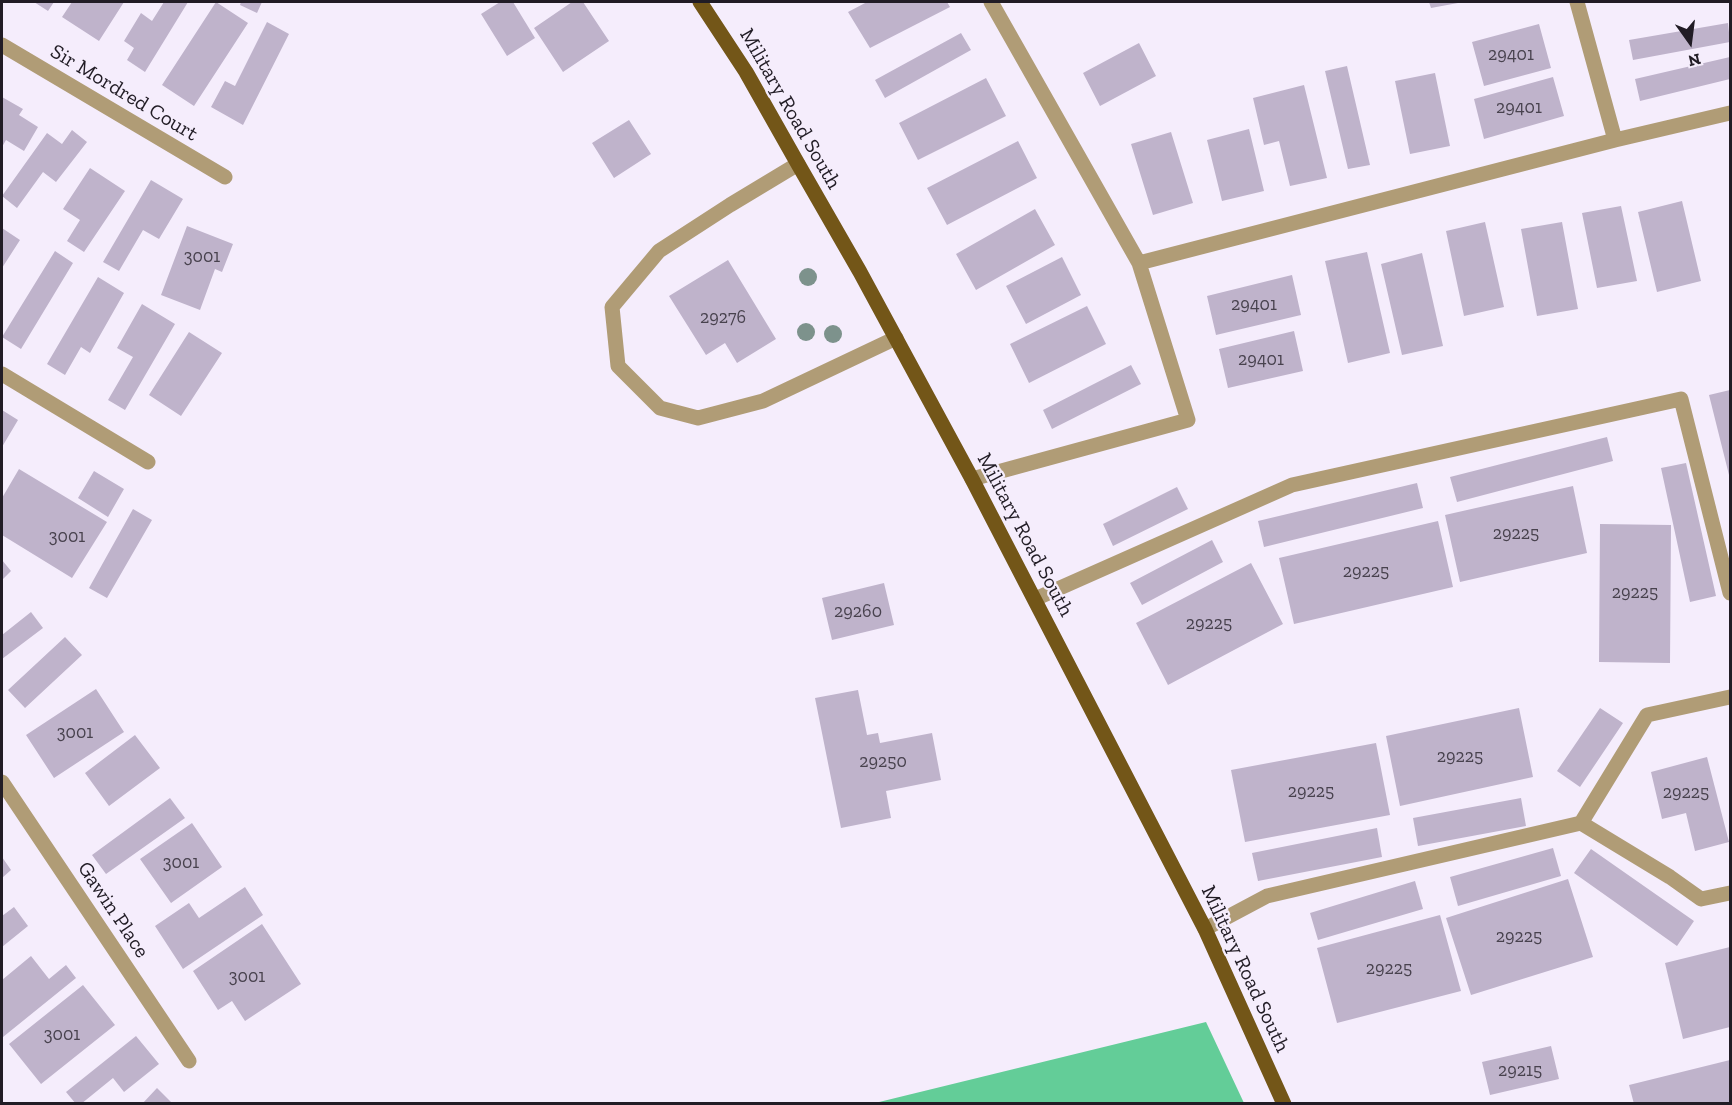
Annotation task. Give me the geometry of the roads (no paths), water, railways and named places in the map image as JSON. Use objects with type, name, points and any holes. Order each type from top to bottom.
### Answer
[{"type":"main road","name":"Military Road South","points":[[700,2],[746,72],[896,338],[972,479],[1205,929],[1284,1104]]},
{"type":"street","points":[[972,479],[1188,420],[1139,263],[991,2]]},
{"type":"street","points":[[1577,2],[1615,140]]},
{"type":"street","name":"Sir Mordred Court","points":[[2,45],[225,177]]},
{"type":"street","points":[[1139,263],[1615,140],[1731,113]]},
{"type":"street","points":[[798,164],[659,251],[612,307],[618,366],[660,408],[698,418],[763,401],[896,338]]},
{"type":"street","points":[[2,374],[148,462]]},
{"type":"street","points":[[1035,599],[1292,485],[1681,399],[1731,593]]},
{"type":"street","points":[[1581,823],[1647,715],[1731,697]]},
{"type":"street","name":"Gawin Place","points":[[2,782],[189,1061]]},
{"type":"street","points":[[1205,929],[1267,897],[1581,823],[1670,877],[1701,899],[1731,893]]}]
